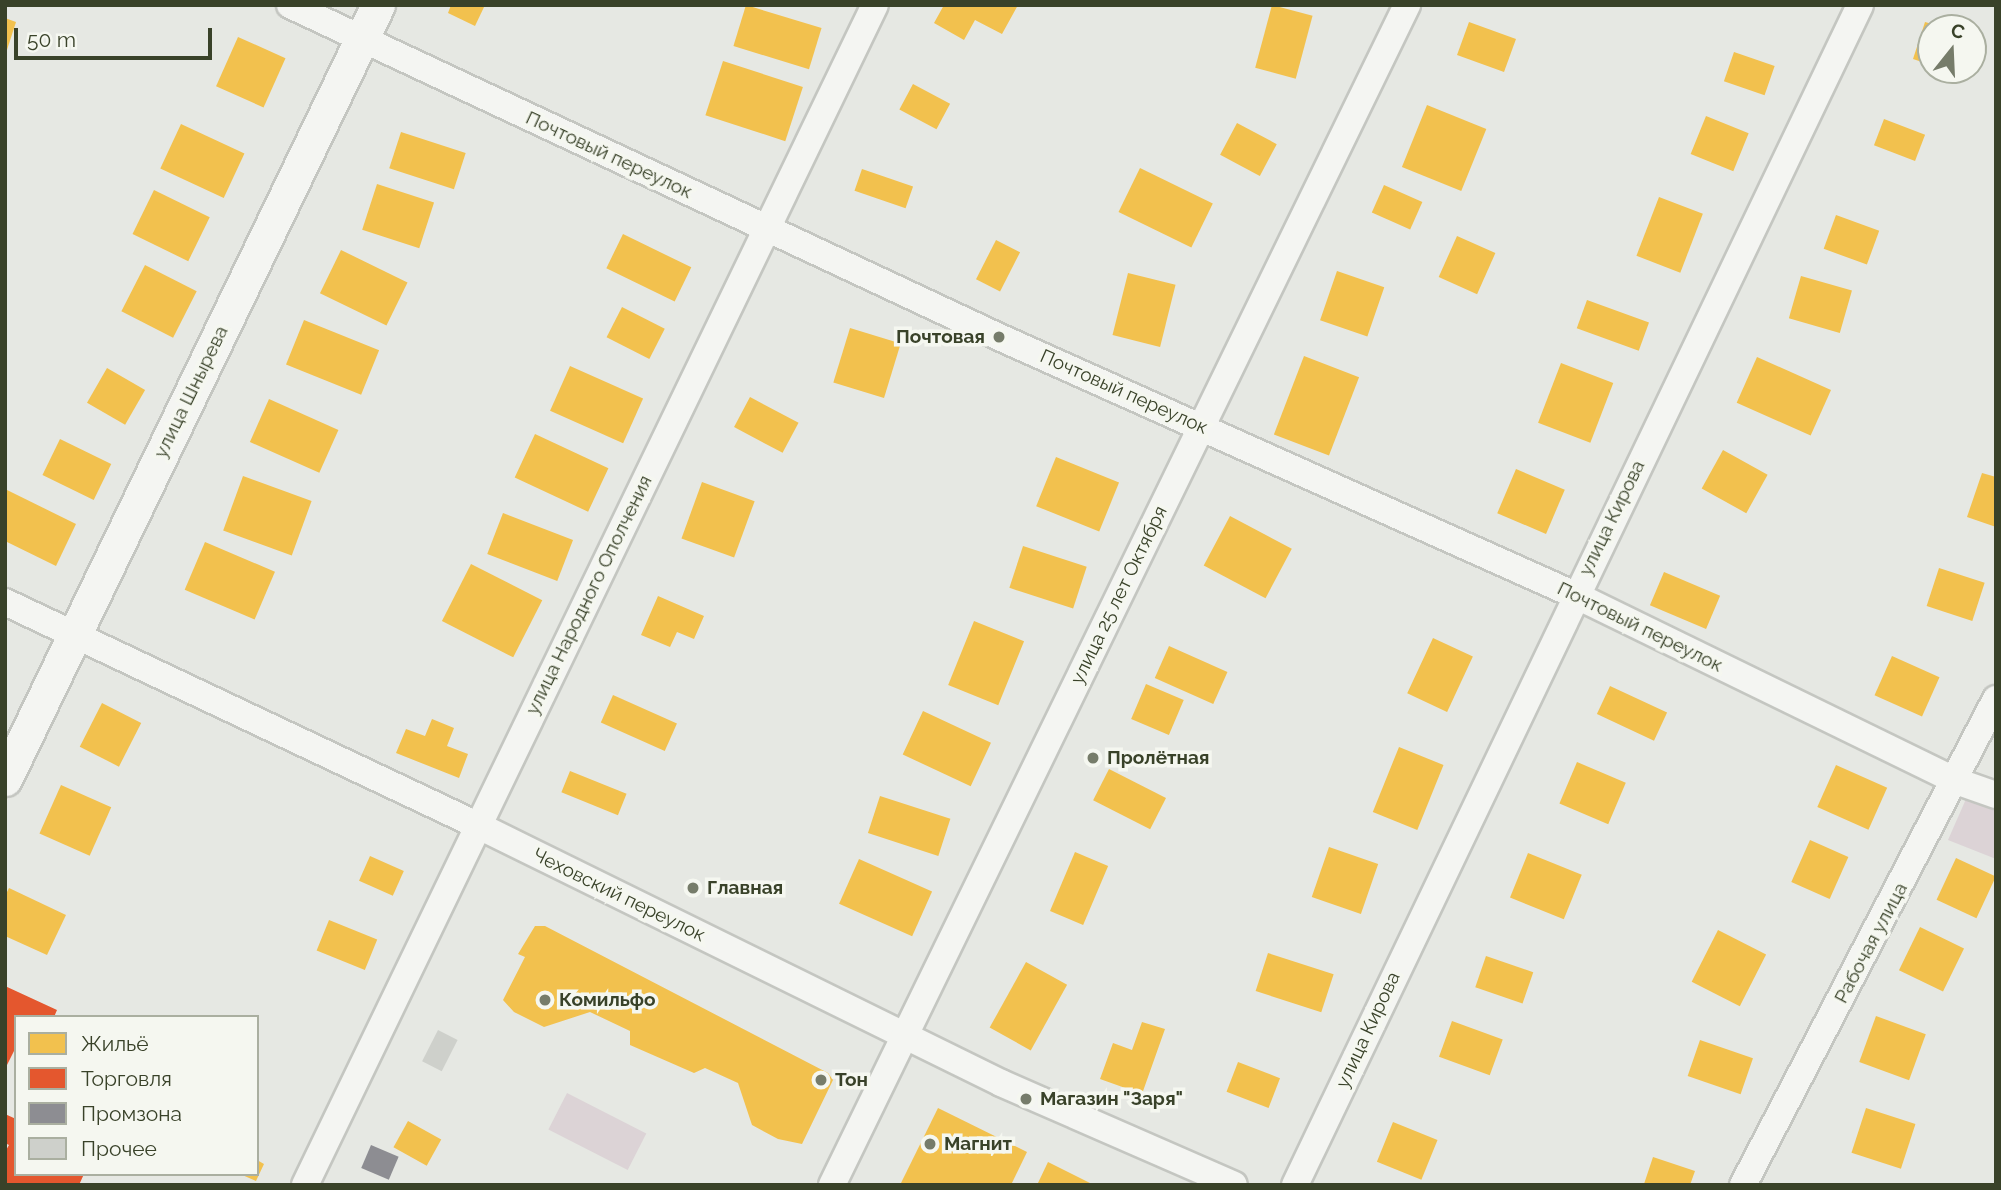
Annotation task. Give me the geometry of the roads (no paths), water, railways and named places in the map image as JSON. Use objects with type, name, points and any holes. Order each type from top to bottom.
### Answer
[{"type":"street","name":"Почтовый переулок","points":[[290,5],[999,337],[1201,425],[1575,595],[1956,781],[1996,795]]},
{"type":"street","name":"улица Шнырева","points":[[5,779],[378,5]]},
{"type":"street","name":"улица Народного Ополчения","points":[[305,1185],[875,5]]},
{"type":"street","name":"улица 25 лет Октября","points":[[832,1185],[907,1036],[1407,5]]},
{"type":"street","name":"улица Кирова","points":[[1295,1185],[1575,595],[1860,5]]},
{"type":"street","name":"Чеховский переулок","points":[[5,602],[477,825],[1000,1083],[1234,1185]]},
{"type":"street","name":"Рабочая улица","points":[[1744,1185],[1956,781],[1996,699]]},
{"type":"place","name":"Почтовая","points":[[999,337]]},
{"type":"place","name":"Пролётная","points":[[1093,758]]},
{"type":"place","name":"Главная","points":[[693,888]]},
{"type":"place","name":"Комильфо","points":[[545,1000]]},
{"type":"place","name":"Тон","points":[[821,1080]]},
{"type":"place","name":"Магазин \"Заря\"","points":[[1026,1099]]},
{"type":"place","name":"Магнит","points":[[930,1144]]}]
